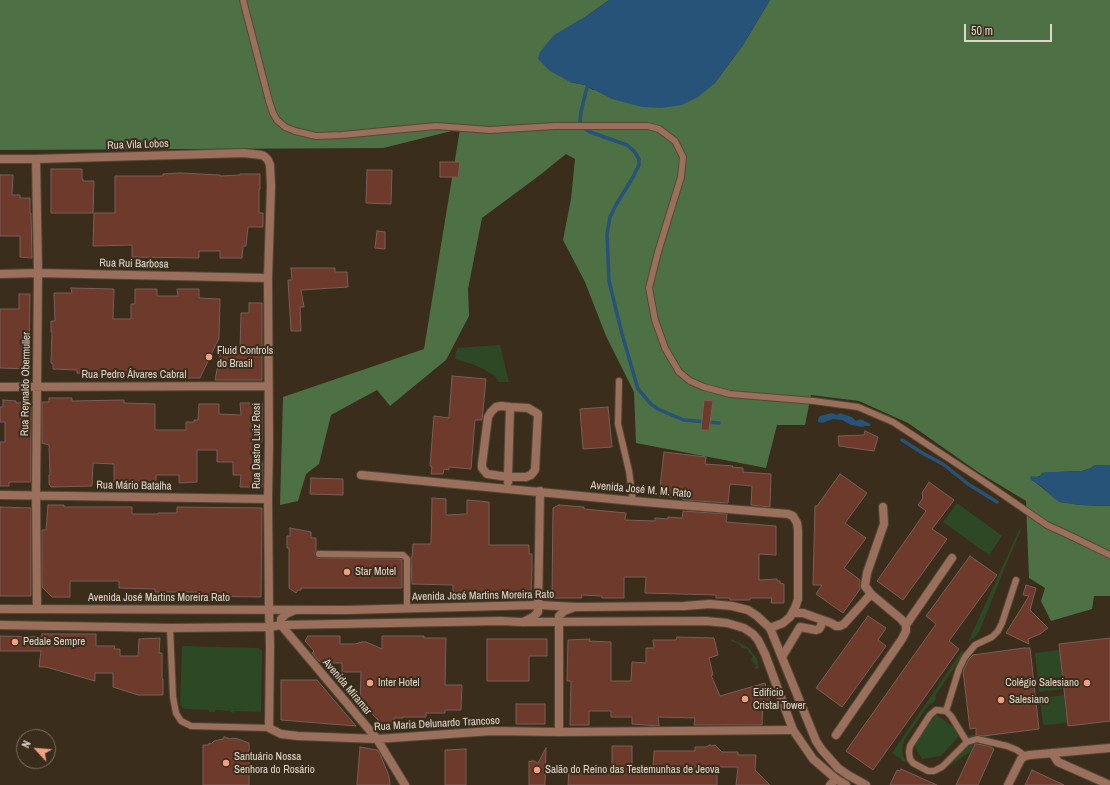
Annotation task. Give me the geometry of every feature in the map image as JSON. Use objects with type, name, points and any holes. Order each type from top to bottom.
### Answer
[{"type":"street","name":"Rua Vila Lobos","points":[[0,159],[254,153],[264,156],[270,165]]},
{"type":"street","name":"Rua Reynaldo Obermuller","points":[[36,159],[38,273],[36,495],[37,609]]},
{"type":"street","name":"Rua Dastro Luiz Rosi","points":[[269,728],[270,627],[268,499],[268,278],[271,186],[270,165]]},
{"type":"street","name":"Rua Rui Barbosa","points":[[0,274],[38,273],[268,278]]},
{"type":"street","name":"Rua Pedro Álvares Cabral","points":[[0,387],[268,386]]},
{"type":"street","points":[[508,489],[510,406]]},
{"type":"street","points":[[510,406],[528,408],[538,414],[534,470],[531,475],[526,477],[508,477],[487,474],[482,468],[488,417],[496,407],[510,406]]},
{"type":"street","name":"Avenida José M. M. Rato","points":[[361,475],[788,514],[793,516],[797,523],[798,530],[798,598],[793,613]]},
{"type":"street","points":[[522,622],[533,617],[538,612],[540,492]]},
{"type":"street","name":"Rua Mário Batalha","points":[[0,495],[268,499]]},
{"type":"street","points":[[883,507],[884,524],[867,573],[865,581],[866,588],[871,594],[901,618],[906,625]]},
{"type":"street","points":[[836,735],[902,640],[906,631],[906,625],[952,558]]},
{"type":"street","points":[[770,628],[782,623],[793,613],[803,613],[836,626],[840,626],[844,624],[871,594]]},
{"type":"street","name":"Avenida José Martins Moreira Rato","points":[[0,609],[346,610],[538,605],[577,607],[684,606],[710,604],[732,606],[748,610],[770,628],[816,741],[838,768],[848,776],[866,785]]},
{"type":"street","points":[[559,732],[559,616],[564,611],[577,607]]},
{"type":"street","points":[[281,624],[282,619],[286,614],[296,610]]},
{"type":"street","points":[[782,657],[800,627],[816,630],[821,626],[822,620]]},
{"type":"street","points":[[0,625],[170,628],[270,627],[281,624],[502,621],[706,621],[727,623],[744,628],[753,634],[758,640],[765,654],[793,730],[813,759],[833,782],[846,785]]},
{"type":"street","name":"Avenida Miramar","points":[[281,624],[377,739],[405,785]]},
{"type":"street","name":"Rua Maria Delunardo Trancoso","points":[[269,728],[282,734],[298,736],[377,739],[492,731],[559,732],[793,730]]},
{"type":"street","points":[[1008,785],[1021,759],[1025,756],[1110,748]]},
{"type":"street","points":[[1052,753],[1058,762],[1110,785]]},
{"type":"lane","points":[[243,0],[273,113],[277,120],[295,131],[316,136],[436,126],[490,130],[555,126],[648,126],[659,129],[674,141],[683,158],[681,177],[658,252],[649,288],[655,320],[665,348],[680,372],[690,380],[704,387],[730,394],[814,401],[858,407],[893,422],[980,478],[1047,525],[1110,555]]},
{"type":"lane","points":[[619,381],[618,424],[629,471],[633,501]]},
{"type":"lane","points":[[319,554],[403,556],[407,559],[407,608]]},
{"type":"lane","points":[[946,710],[962,662],[975,645],[992,638],[998,631],[1002,624],[1016,580]]},
{"type":"lane","name":"Rua Maria Delunardo Trancoso","points":[[170,628],[173,697],[176,713],[181,721],[191,726],[269,728]]},
{"type":"lane","points":[[946,710],[936,710],[930,715],[910,746],[910,759],[913,763],[928,771],[934,771],[942,767],[967,742],[977,739],[1006,746],[1017,750],[1025,756]]},
{"type":"lane","points":[[946,710],[967,742]]},
{"type":"green space","points":[[0,0],[609,0],[588,15],[570,82],[585,85],[593,90],[714,84],[743,45],[770,0],[1110,0],[1110,465],[1097,465],[1082,471],[1048,472],[1031,479],[1060,502],[1081,505],[1110,506],[1110,596],[1094,596],[1092,609],[1051,621],[1041,601],[1045,588],[1029,578],[1026,501],[978,472],[908,423],[859,401],[811,395],[805,425],[777,425],[766,468],[636,443],[634,392],[606,336],[585,282],[563,240],[571,199],[575,159],[566,154],[482,218],[468,289],[469,316],[446,360],[390,406],[377,390],[331,415],[319,464],[306,474],[298,501],[280,505],[283,397],[424,349],[460,129],[383,148],[0,150]]},
{"type":"green space","points":[[500,345],[509,382],[499,382],[495,376],[483,369],[455,359],[457,348]]},
{"type":"green space","points":[[957,503],[1002,536],[989,555],[943,522]]},
{"type":"green space","points":[[1021,526],[1020,533],[979,632],[968,642]]},
{"type":"green space","points":[[731,639],[749,648],[757,659],[759,668],[755,669],[755,663],[751,659],[753,657],[747,649],[742,648],[739,644],[731,641]]},
{"type":"green space","points":[[182,646],[259,648],[262,651],[261,712],[234,711],[234,713],[230,711],[215,710],[215,712],[209,712],[209,710],[182,708],[180,704]]},
{"type":"green space","points":[[963,649],[962,656],[935,696],[936,699],[927,707],[905,739],[902,751],[908,764],[892,753]]},
{"type":"green space","points":[[1059,650],[1062,677],[1038,680],[1035,653]]},
{"type":"green space","points":[[1061,683],[1062,689],[1039,692],[1038,686]]},
{"type":"green space","points":[[1064,695],[1067,723],[1043,725],[1040,698]]},
{"type":"green space","points":[[933,715],[937,715],[960,732],[960,735],[941,756],[922,759],[913,744]]},
{"type":"green space","points":[[970,735],[988,735],[986,745],[975,740],[970,752],[949,766],[947,762]]},
{"type":"water","points":[[609,0],[770,0],[743,45],[714,84],[698,97],[682,105],[661,108],[642,107],[612,99],[585,85],[570,82],[550,71],[538,59],[540,52],[554,35],[588,15]]},
{"type":"water","points":[[832,413],[837,415],[840,413],[852,417],[856,421],[860,419],[871,424],[870,426],[862,427],[851,425],[842,420],[833,419],[822,423],[818,422],[820,416]]},
{"type":"water","points":[[1097,465],[1110,465],[1110,506],[1081,505],[1060,502],[1030,478],[1031,476],[1039,477],[1042,473],[1046,472],[1082,471]]},
{"type":"building","points":[[440,162],[460,162],[458,177],[440,177]]},
{"type":"building","points":[[51,169],[82,169],[83,181],[94,181],[93,213],[51,213]]},
{"type":"building","points":[[367,170],[392,170],[391,204],[366,203]]},
{"type":"building","points":[[180,173],[220,176],[260,174],[259,213],[263,213],[263,227],[248,227],[246,246],[243,246],[242,258],[220,258],[220,251],[199,251],[199,258],[132,257],[132,245],[93,246],[94,213],[115,213],[115,176],[163,176],[163,174]]},
{"type":"building","points":[[0,175],[13,175],[12,195],[20,195],[20,198],[30,198],[32,258],[20,257],[20,236],[0,236]]},
{"type":"building","points":[[377,231],[385,232],[385,249],[375,248]]},
{"type":"building","points":[[291,268],[335,268],[335,272],[347,272],[348,287],[301,290],[304,307],[300,307],[301,331],[291,331],[288,280],[292,280]]},
{"type":"building","points":[[71,288],[114,289],[113,319],[131,319],[131,304],[135,304],[135,289],[157,289],[157,296],[178,296],[177,289],[199,289],[199,298],[220,299],[219,338],[200,378],[93,377],[93,373],[77,373],[77,370],[53,369],[53,364],[51,363],[51,321],[55,321],[54,293],[72,293]]},
{"type":"building","points":[[19,294],[30,294],[29,369],[0,368],[0,309],[19,309]]},
{"type":"building","points":[[249,303],[262,303],[262,380],[215,380],[221,349],[240,350],[241,313],[249,313]]},
{"type":"building","points":[[452,376],[486,379],[482,420],[475,420],[471,469],[449,467],[449,470],[444,469],[443,474],[431,474],[432,467],[430,466],[434,416],[449,418]]},
{"type":"building","points":[[49,398],[72,398],[72,401],[124,400],[124,403],[155,404],[155,430],[186,430],[186,422],[194,422],[194,420],[198,420],[199,404],[219,404],[219,414],[241,415],[240,403],[262,403],[262,442],[258,442],[258,461],[262,462],[262,487],[240,487],[241,475],[233,475],[233,462],[217,462],[217,450],[197,450],[197,482],[179,483],[179,475],[156,475],[156,486],[135,487],[135,482],[114,482],[114,464],[93,463],[92,486],[51,487],[49,484],[49,445],[42,443],[42,402],[49,402]]},
{"type":"building","points":[[3,400],[16,401],[16,403],[31,402],[31,482],[9,482],[9,486],[0,486],[0,442],[5,442],[5,422],[0,422],[0,407],[3,407]]},
{"type":"building","points":[[704,400],[713,401],[709,430],[701,430]]},
{"type":"building","points":[[608,407],[612,447],[583,449],[580,409]]},
{"type":"building","points":[[865,431],[878,437],[874,451],[839,446],[838,436],[864,435]]},
{"type":"building","points":[[664,452],[706,457],[705,464],[743,468],[743,472],[771,474],[770,507],[751,505],[752,486],[730,484],[728,503],[683,500],[683,498],[659,496]]},
{"type":"building","points":[[840,474],[867,493],[845,523],[866,538],[844,568],[860,580],[860,589],[843,613],[816,594],[822,585],[813,585],[815,506],[817,506]]},
{"type":"building","points":[[311,478],[343,479],[343,495],[310,494]]},
{"type":"building","points":[[929,482],[954,500],[932,529],[947,539],[903,600],[877,581],[926,511],[918,505],[923,498],[922,493]]},
{"type":"building","points":[[432,498],[446,499],[446,515],[467,514],[467,500],[489,502],[489,545],[529,545],[529,554],[532,554],[532,569],[531,595],[528,598],[453,599],[453,585],[412,584],[411,557],[413,544],[431,544]]},
{"type":"building","points":[[48,505],[64,505],[64,507],[132,507],[132,514],[177,513],[177,507],[262,508],[261,597],[197,596],[197,592],[155,592],[155,589],[119,588],[119,581],[70,581],[70,597],[52,597],[42,587],[42,530],[46,530]]},
{"type":"building","points":[[559,505],[626,513],[625,520],[655,521],[655,518],[682,518],[683,511],[727,514],[726,522],[776,526],[776,555],[759,554],[759,580],[777,579],[777,581],[784,584],[784,603],[771,603],[772,598],[730,600],[730,598],[716,598],[716,595],[645,593],[646,577],[624,577],[624,598],[602,598],[602,596],[581,595],[582,598],[554,598],[552,595],[553,508]]},
{"type":"building","points":[[0,507],[31,508],[31,596],[0,596]]},
{"type":"building","name":"Star Motel","points":[[290,528],[311,532],[311,538],[316,538],[315,554],[317,558],[401,559],[402,588],[301,588],[301,590],[298,590],[296,593],[289,588],[289,548],[287,548],[287,536],[290,536]]},
{"type":"building","points":[[970,556],[997,575],[949,641],[959,649],[873,770],[846,751],[936,624],[926,616]]},
{"type":"building","points":[[1026,585],[1036,588],[1030,610],[1048,628],[1040,634],[1028,639],[1029,644],[1006,633],[1029,596],[1023,595]]},
{"type":"building","points":[[868,616],[886,628],[878,640],[886,646],[842,707],[816,688]]},
{"type":"building","points":[[42,634],[96,634],[96,646],[115,646],[114,649],[120,649],[120,656],[138,656],[139,639],[160,638],[159,653],[162,653],[163,695],[138,695],[113,687],[113,673],[95,673],[95,681],[46,667],[39,667],[41,651],[0,651],[0,636],[42,637]]},
{"type":"building","points":[[308,636],[340,636],[340,644],[358,644],[359,642],[366,642],[382,649],[382,636],[424,636],[424,638],[446,638],[445,685],[462,685],[461,710],[445,710],[445,713],[426,713],[426,717],[394,718],[394,725],[378,725],[378,720],[360,701],[361,672],[342,672],[342,663],[321,663],[312,653],[314,651],[305,641]]},
{"type":"building","points":[[677,637],[714,638],[718,655],[709,658],[713,675],[711,675],[720,696],[765,683],[770,701],[763,703],[762,725],[694,725],[695,718],[658,717],[659,726],[632,724],[632,717],[611,717],[611,711],[589,711],[589,725],[570,725],[571,681],[567,681],[568,640],[590,639],[589,641],[611,642],[611,681],[631,681],[632,662],[646,663],[646,648],[654,648],[653,640],[676,640]]},
{"type":"building","name":"Colégio Salesiano","points":[[1110,638],[1110,721],[1068,726],[1059,644]]},
{"type":"building","points":[[487,639],[547,639],[547,656],[529,656],[529,681],[487,681]]},
{"type":"building","name":"Salesiano","points":[[1030,648],[1039,729],[983,736],[976,735],[976,728],[970,729],[963,671],[969,659],[973,655]]},
{"type":"building","points":[[281,680],[317,680],[356,726],[281,720]]},
{"type":"building","points":[[516,704],[545,704],[545,724],[516,724]]},
{"type":"building","name":"Santuário Nossa Senhora do Rosário","points":[[224,737],[238,739],[249,743],[249,785],[203,785],[203,745],[209,745],[209,743],[211,744],[214,741],[221,740]]},
{"type":"building","points":[[975,744],[988,746],[994,749],[978,785],[956,785]]},
{"type":"building","points":[[715,745],[722,752],[738,752],[738,755],[756,755],[755,770],[770,785],[736,785],[738,767],[717,767],[717,785],[568,785],[569,770],[612,770],[612,746],[632,746],[632,767],[653,767],[654,751],[695,751],[695,747],[706,747]]},
{"type":"building","points":[[360,747],[377,750],[389,776],[390,785],[357,785]]},
{"type":"building","name":"Salão do Reino das Testemunhas de Jeova","points":[[546,748],[545,785],[529,785],[529,761],[532,762],[532,760],[538,763]]},
{"type":"building","points":[[466,749],[466,785],[445,785],[445,750]]},
{"type":"building","points":[[901,769],[937,785],[890,785],[897,770],[900,771]]},
{"type":"building","points":[[1032,770],[1064,785],[1025,785]]},
{"type":"waterway","points":[[582,125],[580,121],[581,112],[589,83]]},
{"type":"waterway","points":[[584,128],[590,132],[627,145],[634,151],[639,159],[639,165],[610,217],[607,234],[609,281],[638,389],[651,404],[674,416],[684,420],[719,423]]},
{"type":"waterway","points":[[902,440],[943,464],[968,484],[997,502]]},
{"type":"place","name":"Fluid Controls do Brasil","points":[[209,357]]},
{"type":"place","name":"Star Motel","points":[[347,572]]},
{"type":"place","name":"Pedale Sempre","points":[[15,642]]},
{"type":"place","name":"Inter Hotel","points":[[370,683]]},
{"type":"place","name":"Colégio Salesiano","points":[[1087,683]]},
{"type":"place","name":"Edifício Cristal Tower","points":[[745,699]]},
{"type":"place","name":"Salesiano","points":[[1001,700]]},
{"type":"place","name":"Santuário Nossa Senhora do Rosário","points":[[226,763]]},
{"type":"place","name":"Salão do Reino das Testemunhas de Jeova","points":[[537,770]]}]
